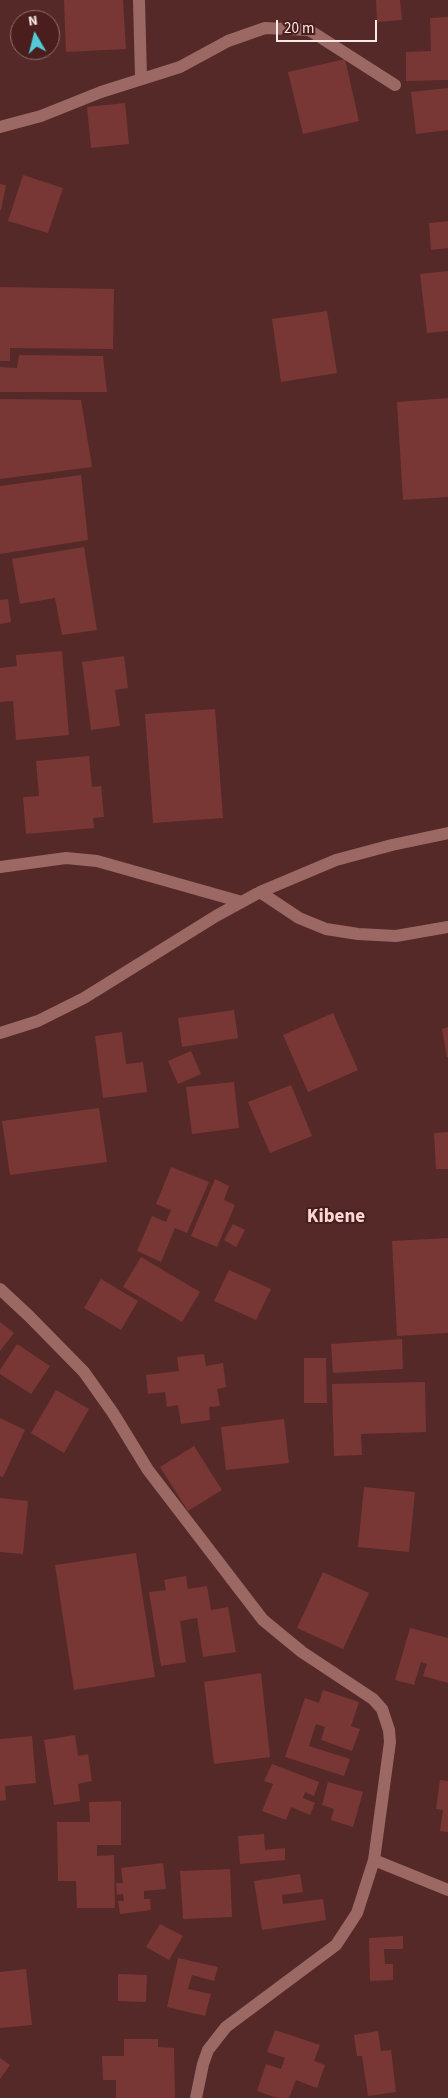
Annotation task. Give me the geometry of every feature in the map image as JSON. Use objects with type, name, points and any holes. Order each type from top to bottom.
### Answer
[{"type":"street","points":[[139,0],[141,78]]},
{"type":"street","points":[[0,128],[41,116],[141,78],[180,67],[228,41],[265,28],[309,30],[395,85]]},
{"type":"street","points":[[0,1033],[38,1021],[84,998],[260,892],[336,860],[448,833]]},
{"type":"street","points":[[0,867],[66,858],[97,861],[242,902]]},
{"type":"street","points":[[260,892],[299,918],[326,929],[358,934],[396,936],[448,927]]},
{"type":"street","points":[[0,1289],[84,1372],[113,1413],[148,1470],[263,1620],[302,1652],[373,1698],[382,1709],[389,1730],[390,1742],[374,1860],[357,1912],[336,1945],[226,2027],[208,2050],[196,2098]]},
{"type":"street","points":[[374,1860],[448,1890]]},
{"type":"building","points":[[64,0],[123,0],[126,49],[66,52]]},
{"type":"building","points":[[376,0],[400,0],[402,20],[377,22]]},
{"type":"building","points":[[448,17],[448,80],[406,81],[406,52],[431,51],[430,18]]},
{"type":"building","points":[[345,59],[359,121],[303,134],[288,72]]},
{"type":"building","points":[[448,88],[448,130],[416,134],[411,92]]},
{"type":"building","points":[[125,103],[129,144],[91,148],[87,107]]},
{"type":"building","points":[[23,175],[63,188],[48,233],[8,221]]},
{"type":"building","points":[[0,184],[6,185],[1,210],[0,210]]},
{"type":"building","points":[[448,221],[448,248],[431,250],[429,223]]},
{"type":"building","points":[[448,271],[448,331],[427,333],[420,274]]},
{"type":"building","points":[[0,287],[114,289],[113,349],[10,348],[10,361],[0,361]]},
{"type":"building","points":[[327,311],[337,373],[281,382],[272,319]]},
{"type":"building","points":[[19,355],[103,356],[107,392],[0,392],[0,367],[17,368]]},
{"type":"building","points":[[448,398],[448,497],[403,500],[397,402]]},
{"type":"building","points":[[0,399],[81,400],[92,467],[0,479]]},
{"type":"building","points":[[81,475],[88,540],[0,554],[0,486]]},
{"type":"building","points":[[84,547],[97,630],[62,635],[55,598],[20,604],[12,559]]},
{"type":"building","points":[[8,599],[11,622],[0,624],[0,600]]},
{"type":"building","points":[[62,651],[69,735],[16,740],[13,701],[0,702],[0,668],[17,666],[16,655]]},
{"type":"building","points":[[124,656],[128,688],[115,690],[120,726],[91,730],[82,662]]},
{"type":"building","points":[[215,709],[223,818],[153,823],[145,714]]},
{"type":"building","points":[[89,756],[92,787],[101,786],[104,817],[93,818],[94,828],[26,834],[23,797],[39,796],[36,761]]},
{"type":"building","points":[[234,1010],[238,1038],[182,1047],[178,1018]]},
{"type":"building","points":[[333,1013],[358,1070],[308,1092],[283,1035]]},
{"type":"building","points":[[448,1027],[448,1057],[447,1057],[442,1029]]},
{"type":"building","points":[[122,1032],[126,1064],[143,1062],[147,1092],[103,1098],[95,1036]]},
{"type":"building","points":[[191,1051],[201,1074],[178,1084],[168,1061]]},
{"type":"building","points":[[234,1082],[239,1128],[192,1134],[186,1087]]},
{"type":"building","points":[[291,1085],[312,1136],[270,1153],[248,1102]]},
{"type":"building","points":[[99,1108],[107,1162],[10,1175],[2,1121]]},
{"type":"building","points":[[448,1132],[448,1169],[436,1169],[434,1133]]},
{"type":"building","points":[[171,1167],[209,1182],[187,1233],[175,1228],[161,1262],[137,1251],[152,1216],[166,1222],[171,1210],[156,1204]]},
{"type":"building","points":[[215,1179],[229,1186],[224,1200],[235,1205],[217,1247],[191,1236]]},
{"type":"building","points":[[233,1224],[245,1230],[236,1247],[224,1240]]},
{"type":"building","points":[[448,1238],[448,1333],[397,1336],[392,1241]]},
{"type":"building","points":[[141,1257],[200,1292],[182,1322],[123,1287]]},
{"type":"building","points":[[229,1270],[271,1289],[256,1320],[214,1301]]},
{"type":"building","points":[[101,1279],[138,1301],[121,1330],[84,1308]]},
{"type":"building","points":[[0,1322],[14,1333],[0,1351]]},
{"type":"building","points":[[402,1339],[403,1369],[333,1373],[331,1344]]},
{"type":"building","points":[[17,1344],[50,1366],[31,1394],[0,1374],[0,1370]]},
{"type":"building","points":[[204,1354],[206,1366],[223,1363],[226,1387],[217,1389],[220,1406],[209,1407],[210,1420],[181,1424],[178,1405],[167,1407],[165,1392],[148,1394],[146,1375],[179,1371],[177,1357]]},
{"type":"building","points":[[304,1358],[326,1358],[327,1403],[304,1403]]},
{"type":"building","points":[[425,1382],[426,1432],[361,1434],[362,1455],[334,1456],[332,1384]]},
{"type":"building","points":[[56,1390],[89,1409],[64,1453],[31,1433]]},
{"type":"building","points":[[0,1418],[25,1430],[3,1477],[0,1476]]},
{"type":"building","points":[[284,1419],[289,1463],[226,1470],[221,1427]]},
{"type":"building","points":[[194,1446],[222,1490],[188,1511],[160,1467]]},
{"type":"building","points":[[364,1487],[415,1492],[409,1552],[358,1547]]},
{"type":"building","points":[[0,1498],[28,1501],[23,1554],[0,1552]]},
{"type":"building","points":[[136,1553],[155,1677],[74,1690],[55,1565]]},
{"type":"building","points":[[323,1572],[369,1593],[343,1649],[297,1628]]},
{"type":"building","points":[[186,1576],[188,1589],[207,1586],[211,1610],[228,1607],[236,1652],[203,1657],[197,1618],[180,1621],[186,1662],[161,1666],[149,1592],[166,1590],[164,1580]]},
{"type":"building","points":[[410,1628],[448,1638],[448,1683],[423,1676],[427,1664],[421,1662],[414,1685],[395,1680]]},
{"type":"building","points":[[261,1673],[270,1757],[214,1764],[204,1682]]},
{"type":"building","points":[[323,1690],[359,1702],[351,1726],[360,1729],[352,1751],[321,1740],[325,1727],[316,1724],[309,1746],[350,1759],[344,1776],[285,1757],[305,1698],[319,1703]]},
{"type":"building","points":[[75,1735],[78,1756],[88,1754],[92,1781],[78,1784],[80,1801],[54,1805],[44,1740]]},
{"type":"building","points":[[32,1736],[36,1783],[5,1786],[6,1800],[0,1801],[0,1739]]},
{"type":"building","points":[[272,1764],[319,1782],[314,1796],[305,1792],[303,1798],[315,1803],[310,1815],[291,1807],[286,1820],[262,1811],[273,1784],[264,1781]]},
{"type":"building","points":[[440,1780],[448,1781],[448,1832],[440,1831],[443,1810],[436,1809]]},
{"type":"building","points":[[328,1782],[363,1792],[353,1827],[331,1820],[334,1809],[322,1805]]},
{"type":"building","points":[[121,1801],[121,1845],[97,1845],[97,1856],[114,1855],[115,1908],[77,1908],[76,1881],[58,1881],[57,1822],[90,1822],[89,1802]]},
{"type":"building","points":[[264,1834],[265,1850],[285,1848],[285,1860],[240,1864],[238,1836]]},
{"type":"building","points":[[163,1863],[166,1889],[144,1891],[144,1899],[150,1899],[151,1910],[120,1914],[118,1901],[124,1901],[123,1894],[117,1895],[116,1883],[123,1883],[121,1868]]},
{"type":"building","points":[[230,1869],[232,1917],[183,1919],[180,1871]]},
{"type":"building","points":[[300,1874],[303,1892],[282,1895],[283,1904],[323,1899],[326,1920],[262,1930],[254,1881]]},
{"type":"building","points":[[160,1924],[183,1936],[169,1960],[146,1947]]},
{"type":"building","points":[[403,1936],[403,1949],[384,1949],[385,1964],[393,1964],[393,1980],[370,1981],[369,1938]]},
{"type":"building","points":[[178,1958],[218,1967],[214,1981],[192,1975],[188,1989],[211,1994],[205,2016],[167,2007]]},
{"type":"building","points":[[26,1969],[32,2025],[0,2028],[0,1972]]},
{"type":"building","points":[[118,1974],[147,1975],[146,2002],[118,2001]]},
{"type":"building","points":[[275,2030],[320,2045],[314,2061],[325,2065],[317,2088],[296,2080],[289,2098],[277,2098],[257,2091],[266,2064],[281,2069],[285,2058],[267,2052]]},
{"type":"building","points":[[378,2031],[381,2051],[391,2050],[396,2092],[368,2096],[362,2056],[357,2056],[354,2035]]},
{"type":"building","points":[[124,2039],[158,2039],[158,2047],[174,2048],[175,2098],[116,2098],[116,2080],[103,2080],[102,2056],[124,2056]]},
{"type":"building","points":[[0,2058],[10,2065],[0,2079]]},
{"type":"district","name":"Kibene","points":[[336,1218]]}]
